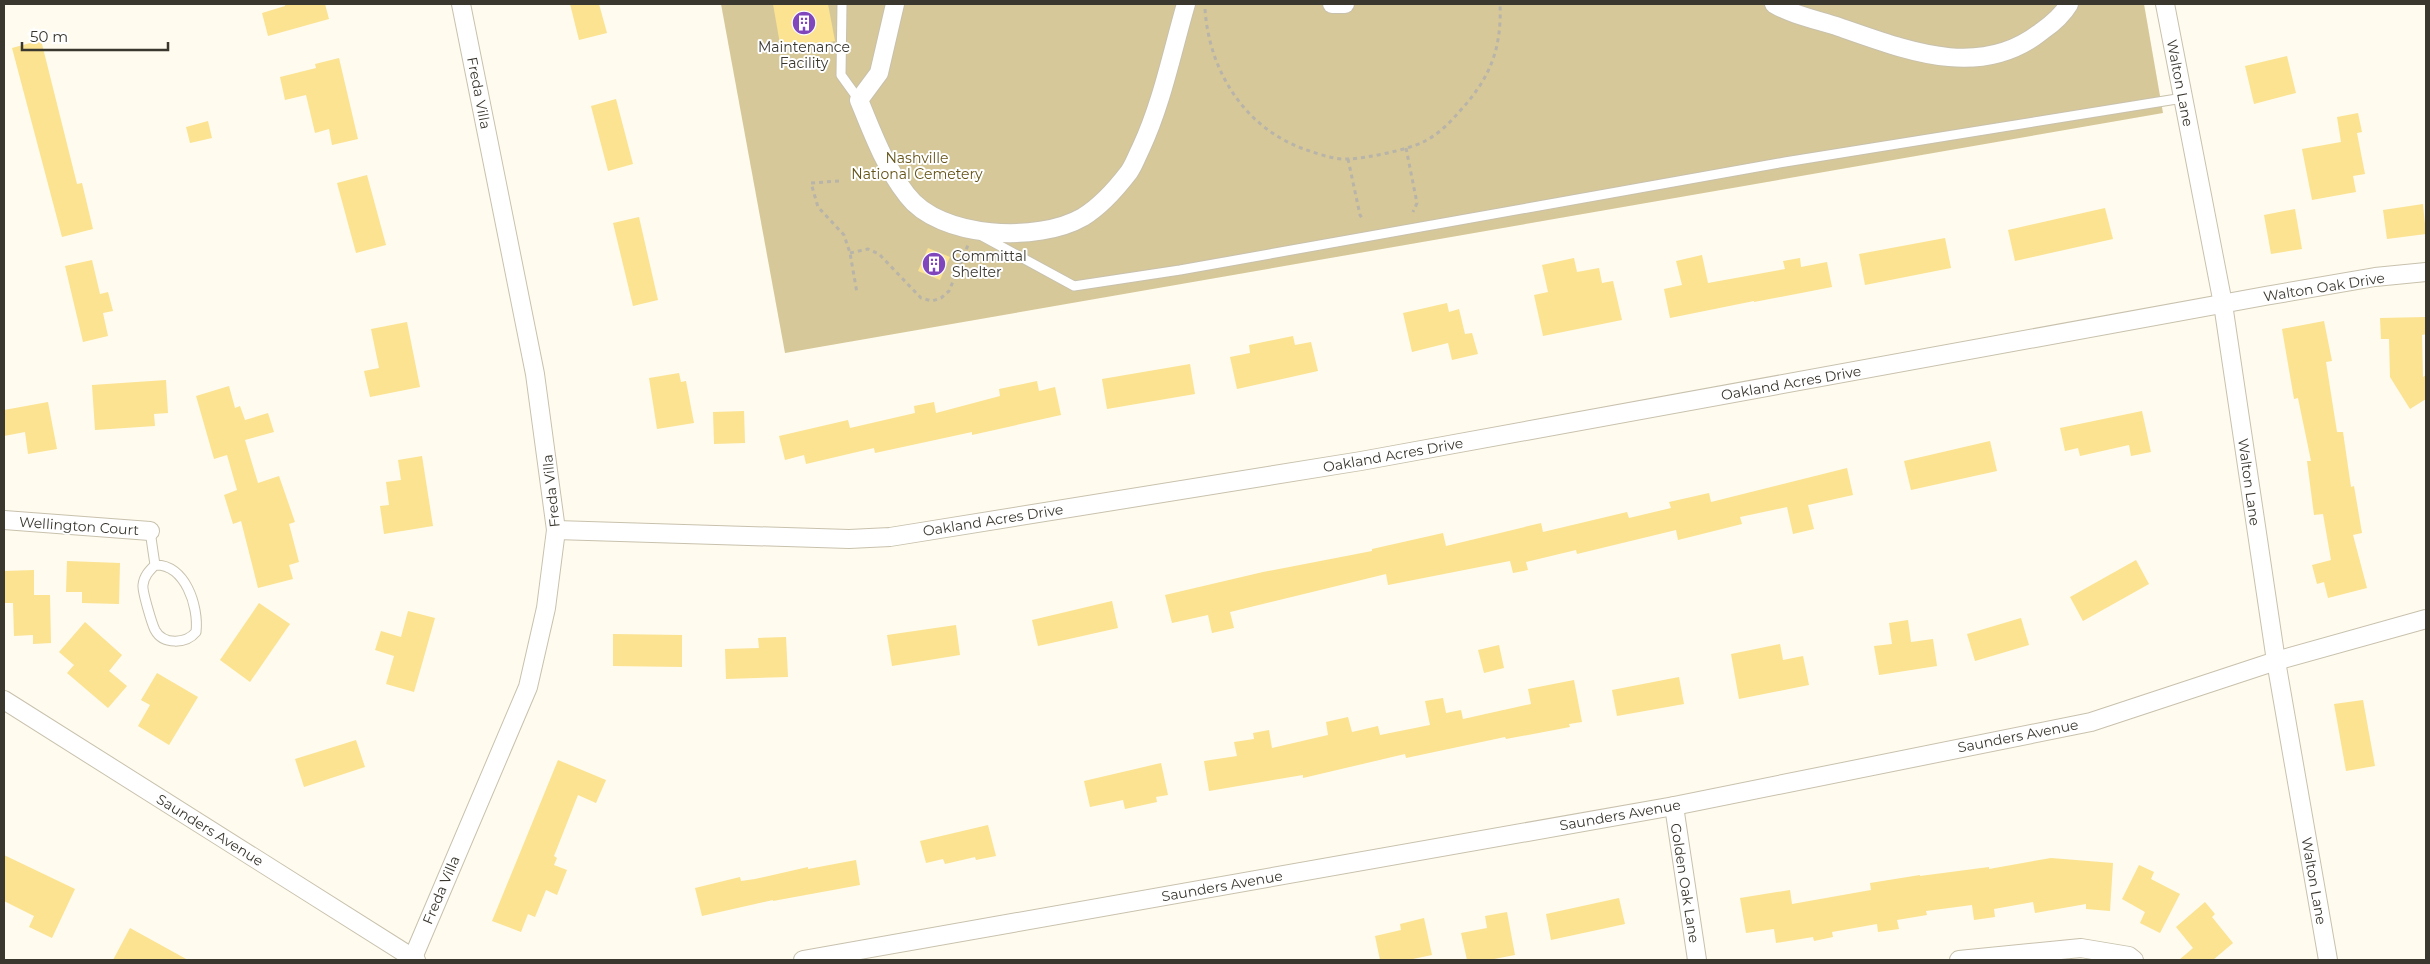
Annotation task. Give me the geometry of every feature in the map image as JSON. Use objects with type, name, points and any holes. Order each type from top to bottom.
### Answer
[{"type":"street","name":"Freda Villa","points":[[413,960],[528,687],[546,608],[556,530],[536,374],[461,4]]},
{"type":"street","points":[[895,4],[879,72],[859,100],[875,141],[907,196],[928,214],[973,231],[1023,234],[1057,228],[1082,217],[1104,200],[1130,170],[1151,126],[1186,4]]},
{"type":"street","points":[[1332,4],[1345,4]]},
{"type":"street","points":[[1774,4],[1919,53],[1959,59],[1988,57],[2033,39],[2049,26],[2069,4]]},
{"type":"street","name":"Walton Lane","points":[[2165,4],[2223,304],[2276,661],[2328,960]]},
{"type":"street","name":"Walton Oak Drive","points":[[2223,304],[2375,277],[2426,272]]},
{"type":"street","name":"Oakland Acres Drive","points":[[556,530],[849,539],[890,537],[1349,463],[2223,304]]},
{"type":"street","name":"Wellington Court","points":[[4,520],[150,531]]},
{"type":"street","name":"Saunders Avenue","points":[[803,960],[866,954],[1674,806],[2091,722],[2276,661],[2426,619]]},
{"type":"street","name":"Saunders Avenue","points":[[4,700],[413,960]]},
{"type":"street","name":"Golden Oak Lane","points":[[1674,806],[1697,960]]},
{"type":"street","points":[[1959,960],[2081,948],[2129,956],[2134,960]]},
{"type":"lane","points":[[842,4],[841,75],[859,100]]},
{"type":"lane","points":[[973,231],[1074,286],[1180,270],[1785,162],[2183,98]]},
{"type":"lane","name":"Wellington Court","points":[[150,531],[155,565]]},
{"type":"lane","points":[[165,564],[179,575],[187,587],[197,623],[196,632],[186,640],[175,642],[164,639],[155,631],[142,586],[146,574],[155,565],[165,564]]},
{"type":"path","points":[[1205,4],[1206,25],[1218,69],[1240,105],[1280,139],[1317,154],[1348,159],[1406,148],[1423,142],[1453,119],[1482,84],[1492,66],[1498,44],[1500,4]]},
{"type":"path","points":[[1406,148],[1416,203],[1413,212]]},
{"type":"path","points":[[1348,159],[1360,215],[1363,220]]},
{"type":"path","points":[[839,181],[811,183],[818,208],[844,235],[850,253],[857,293]]},
{"type":"path","points":[[850,253],[868,249],[878,254],[921,298],[932,301],[941,298],[949,291],[973,231]]},
{"type":"green space","name":"Nashville National Cemetery","points":[[721,4],[2144,4],[2163,113],[785,353]]},
{"type":"building","points":[[285,4],[325,4],[329,19],[268,36],[262,13],[285,6]]},
{"type":"building","points":[[570,4],[599,4],[607,33],[579,40]]},
{"type":"building","name":"Maintenance Facility","points":[[773,4],[828,4],[835,41],[781,50]]},
{"type":"building","points":[[41,40],[77,184],[82,183],[93,229],[62,237],[12,48]]},
{"type":"building","points":[[2287,56],[2296,93],[2254,104],[2245,66]]},
{"type":"building","points":[[339,58],[358,139],[332,145],[329,129],[315,133],[306,95],[285,100],[280,77],[316,68],[315,64]]},
{"type":"building","points":[[616,99],[633,164],[608,171],[591,106]]},
{"type":"building","points":[[2358,113],[2362,132],[2357,133],[2365,174],[2353,176],[2356,192],[2312,200],[2302,149],[2341,142],[2337,117]]},
{"type":"building","points":[[208,121],[212,138],[190,143],[186,127]]},
{"type":"building","points":[[367,175],[386,245],[356,253],[337,183]]},
{"type":"building","points":[[2423,204],[2426,234],[2387,239],[2383,210]]},
{"type":"building","points":[[2105,208],[2113,239],[2015,261],[2008,230]]},
{"type":"building","points":[[2295,209],[2302,249],[2271,254],[2264,215]]},
{"type":"building","points":[[639,217],[658,300],[633,306],[613,223]]},
{"type":"building","points":[[1945,238],[1951,268],[1865,285],[1859,254]]},
{"type":"building","name":"Committal Shelter","points":[[928,248],[950,257],[940,280],[918,271]]},
{"type":"building","points":[[1702,255],[1708,283],[1785,269],[1783,261],[1800,258],[1801,267],[1827,262],[1832,287],[1670,318],[1664,289],[1682,285],[1676,261]]},
{"type":"building","points":[[1574,258],[1577,272],[1599,268],[1602,283],[1613,281],[1622,320],[1543,336],[1534,295],[1548,292],[1542,265]]},
{"type":"building","points":[[92,260],[100,294],[108,292],[113,311],[103,313],[108,336],[83,342],[65,266]]},
{"type":"building","points":[[1447,303],[1449,312],[1459,309],[1465,334],[1472,333],[1478,354],[1452,360],[1448,343],[1412,352],[1403,313]]},
{"type":"building","points":[[2426,317],[2426,334],[2422,335],[2423,377],[2426,375],[2426,399],[2410,409],[2390,377],[2389,339],[2381,339],[2380,318]]},
{"type":"building","points":[[2324,321],[2332,361],[2326,362],[2337,432],[2343,432],[2351,487],[2354,486],[2362,533],[2353,535],[2367,588],[2328,598],[2324,582],[2317,584],[2312,565],[2331,560],[2323,514],[2314,515],[2307,461],[2311,461],[2298,398],[2294,399],[2282,329]]},
{"type":"building","points":[[407,322],[420,387],[370,397],[364,371],[379,368],[371,329]]},
{"type":"building","points":[[1293,336],[1295,345],[1311,342],[1318,371],[1237,389],[1230,357],[1250,353],[1249,345]]},
{"type":"building","points":[[1190,364],[1195,394],[1107,409],[1102,379]]},
{"type":"building","points":[[679,373],[681,382],[686,381],[694,423],[657,429],[649,378]]},
{"type":"building","points":[[166,380],[168,413],[154,414],[155,426],[95,430],[92,385]]},
{"type":"building","points":[[1037,381],[1039,391],[1055,387],[1061,415],[972,435],[972,432],[875,453],[874,448],[806,464],[804,455],[785,460],[779,436],[848,420],[850,428],[915,413],[914,406],[934,402],[936,413],[1000,396],[999,389]]},
{"type":"building","points":[[229,386],[235,408],[240,406],[245,420],[268,413],[274,432],[245,440],[258,483],[279,476],[295,522],[289,524],[299,562],[289,565],[293,579],[258,588],[241,521],[233,524],[224,495],[237,490],[227,455],[214,459],[196,396]]},
{"type":"building","points":[[48,402],[57,449],[28,454],[25,432],[4,436],[4,410]]},
{"type":"building","points":[[744,411],[745,443],[714,444],[713,412]]},
{"type":"building","points":[[2142,411],[2151,452],[2131,456],[2129,445],[2080,456],[2078,448],[2065,451],[2060,428]]},
{"type":"building","points":[[1990,441],[1997,471],[1911,490],[1904,461]]},
{"type":"building","points":[[422,456],[433,526],[384,534],[380,506],[389,505],[386,482],[401,480],[398,460]]},
{"type":"building","points":[[1847,468],[1853,495],[1808,505],[1814,529],[1793,534],[1787,507],[1740,517],[1742,524],[1678,540],[1676,530],[1577,554],[1576,550],[1526,562],[1528,570],[1513,573],[1510,561],[1388,585],[1386,574],[1230,612],[1234,628],[1212,633],[1208,615],[1172,623],[1165,595],[1263,572],[1372,551],[1372,549],[1443,533],[1446,546],[1541,523],[1543,532],[1627,512],[1629,518],[1671,508],[1669,502],[1709,493],[1711,502]]},
{"type":"building","points":[[2136,560],[2149,584],[2083,621],[2070,597]]},
{"type":"building","points":[[67,561],[120,563],[119,604],[82,603],[82,592],[66,592]]},
{"type":"building","points":[[34,570],[34,595],[50,595],[51,643],[33,644],[33,635],[14,636],[13,603],[4,603],[4,571]]},
{"type":"building","points":[[1112,601],[1118,628],[1038,646],[1032,620]]},
{"type":"building","points":[[259,603],[290,624],[250,682],[220,660]]},
{"type":"building","points":[[408,611],[435,618],[414,692],[386,684],[394,656],[375,650],[381,631],[401,637]]},
{"type":"building","points":[[2021,618],[2029,645],[1975,661],[1967,634]]},
{"type":"building","points":[[1908,620],[1911,642],[1933,639],[1937,666],[1879,675],[1874,646],[1892,644],[1889,623]]},
{"type":"building","points":[[85,622],[122,655],[109,671],[127,686],[108,708],[67,673],[74,665],[59,652]]},
{"type":"building","points":[[956,625],[960,655],[892,666],[887,635]]},
{"type":"building","points":[[613,634],[682,635],[682,667],[613,666]]},
{"type":"building","points":[[786,637],[788,677],[726,679],[725,649],[759,648],[758,638]]},
{"type":"building","points":[[1780,644],[1783,660],[1803,656],[1809,685],[1739,699],[1731,654]]},
{"type":"building","points":[[1499,645],[1504,668],[1484,673],[1478,650]]},
{"type":"building","points":[[157,673],[198,697],[169,745],[138,726],[150,705],[141,700]]},
{"type":"building","points":[[1679,677],[1684,704],[1617,716],[1612,690]]},
{"type":"building","points":[[1574,680],[1582,722],[1569,724],[1570,727],[1506,739],[1505,737],[1406,758],[1405,754],[1303,778],[1303,775],[1209,791],[1204,761],[1237,756],[1234,742],[1254,739],[1253,733],[1269,730],[1272,748],[1328,735],[1326,722],[1348,717],[1352,732],[1378,726],[1380,735],[1430,725],[1425,701],[1443,698],[1446,713],[1461,710],[1463,719],[1531,704],[1528,689]]},
{"type":"building","points":[[2363,700],[2375,766],[2346,771],[2334,704]]},
{"type":"building","points":[[356,740],[365,767],[304,787],[295,759]]},
{"type":"building","points":[[558,760],[606,780],[596,803],[578,795],[554,856],[557,858],[554,865],[567,870],[557,895],[546,890],[535,917],[528,914],[521,932],[492,921]]},
{"type":"building","points":[[1161,763],[1168,795],[1156,797],[1157,802],[1125,809],[1123,800],[1090,807],[1084,781]]},
{"type":"building","points":[[988,825],[996,856],[976,860],[975,857],[945,864],[943,859],[926,863],[920,841]]},
{"type":"building","points":[[4,855],[75,889],[52,938],[29,927],[34,916],[4,901]]},
{"type":"building","points":[[2051,858],[2113,863],[2110,911],[2086,909],[2086,904],[2035,913],[2033,902],[1994,909],[1995,917],[1974,920],[1972,905],[1926,911],[1927,915],[1897,920],[1899,929],[1878,932],[1877,924],[1832,932],[1833,937],[1814,941],[1813,937],[1776,943],[1774,929],[1746,933],[1740,898],[1790,890],[1792,904],[1871,890],[1870,883],[1920,875],[1989,867],[1989,869]]},
{"type":"building","points":[[856,860],[860,885],[773,900],[702,916],[695,888],[740,877],[741,881],[755,879],[808,867],[808,869]]},
{"type":"building","points":[[2139,865],[2154,872],[2151,879],[2180,894],[2160,933],[2140,923],[2145,912],[2122,899]]},
{"type":"building","points":[[1619,898],[1625,924],[1551,940],[1546,914]]},
{"type":"building","points":[[2205,902],[2215,914],[2212,917],[2233,943],[2213,960],[2179,960],[2193,948],[2176,927]]},
{"type":"building","points":[[1507,912],[1515,955],[1489,960],[1467,960],[1461,933],[1487,928],[1485,916]]},
{"type":"building","points":[[1424,918],[1432,955],[1408,960],[1380,960],[1375,936],[1401,930],[1400,924]]},
{"type":"building","points":[[130,928],[188,960],[113,960]]},
{"type":"place","name":"Maintenance Facility","points":[[804,23]]},
{"type":"place","name":"Committal Shelter","points":[[934,264]]}]
